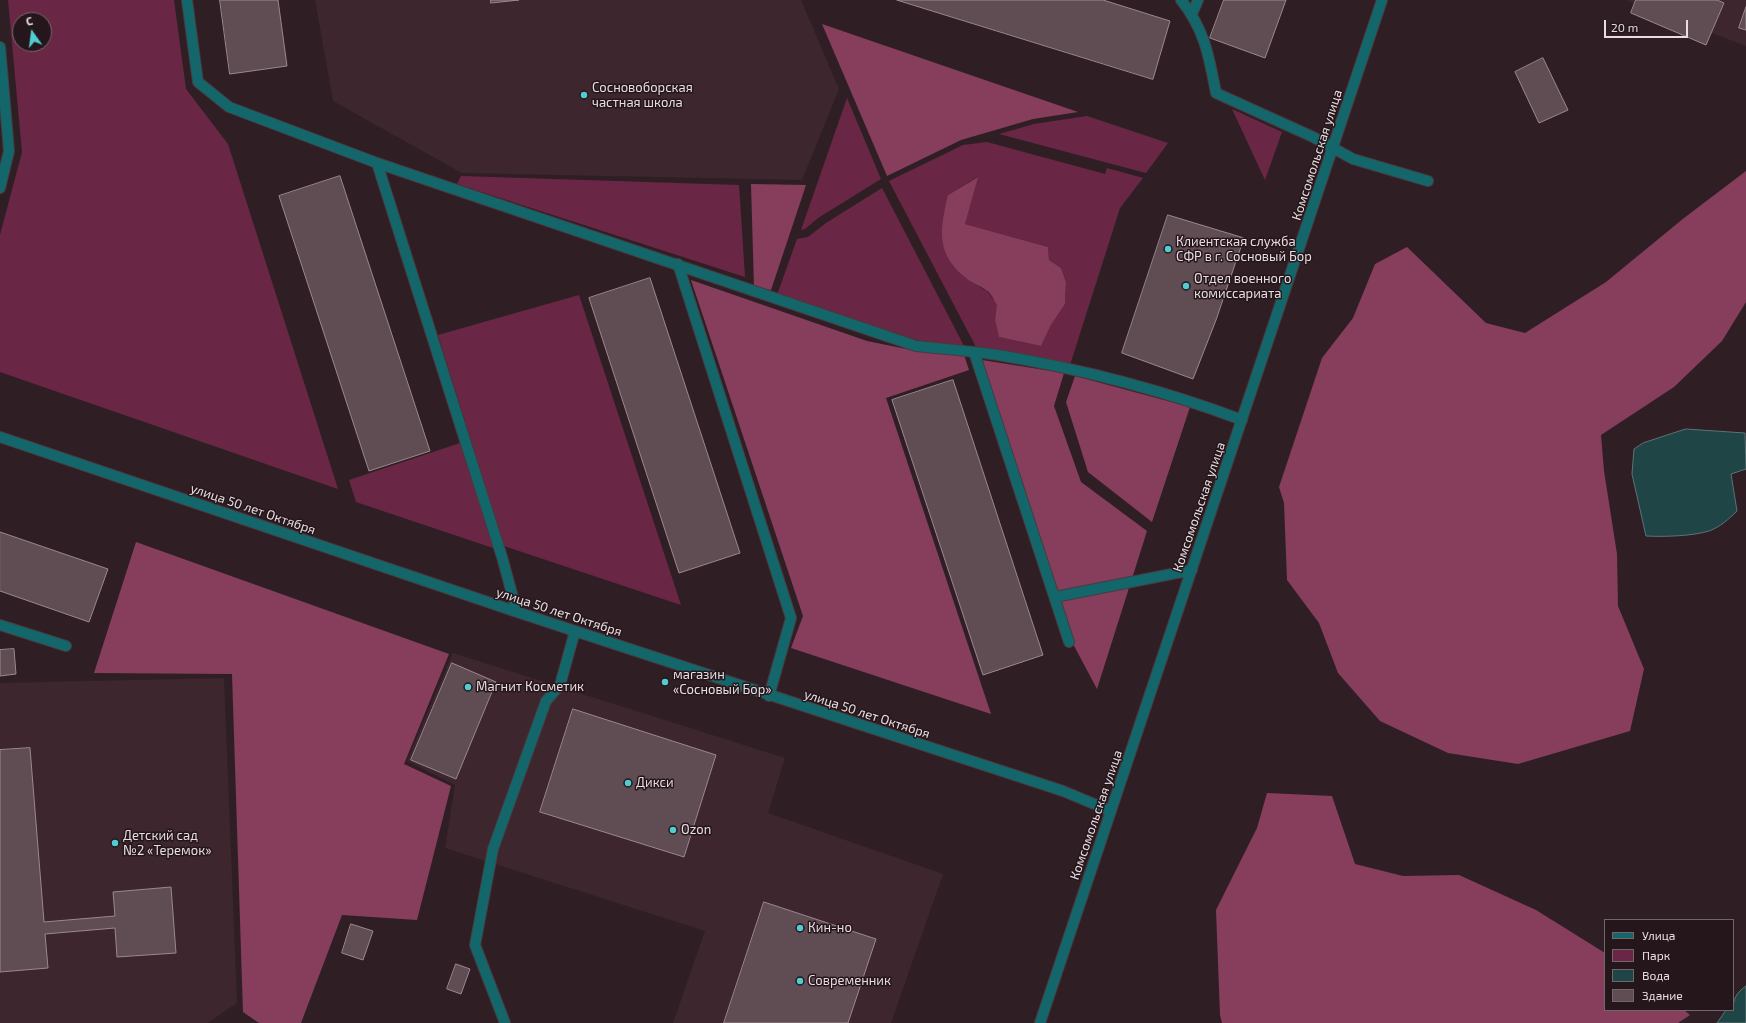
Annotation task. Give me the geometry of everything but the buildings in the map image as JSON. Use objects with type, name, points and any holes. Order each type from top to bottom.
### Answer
[{"type":"street","points":[[187,0],[198,82],[229,107],[377,163],[916,346],[997,355],[1072,368],[1155,390],[1242,420]]},
{"type":"street","points":[[1181,0],[1192,14],[1208,48],[1216,92],[1313,137],[1352,159],[1428,181]]},
{"type":"street","points":[[1192,14],[1198,0]]},
{"type":"street","name":"Комсомольская улица","points":[[1040,1023],[1382,0]]},
{"type":"street","points":[[0,47],[9,151],[0,188]]},
{"type":"street","points":[[377,163],[502,557],[517,612]]},
{"type":"street","points":[[678,264],[791,618],[769,696]]},
{"type":"street","points":[[974,352],[1069,642]]},
{"type":"street","name":"улица 50 лет Октября","points":[[0,437],[575,632],[1063,791],[1112,811]]},
{"type":"street","points":[[1055,597],[1192,570]]},
{"type":"street","points":[[0,625],[66,646]]},
{"type":"street","points":[[505,1023],[475,945],[493,849],[546,701],[560,684],[575,632]]},
{"type":"shaded area","name":"Сосновоборская частная школа","points":[[315,0],[801,0],[839,89],[802,180],[462,173],[333,101]]},
{"type":"shaded area","points":[[1626,0],[1746,0],[1746,46]]},
{"type":"shaded area","points":[[822,24],[1078,112],[1033,119],[961,140],[887,176]]},
{"type":"shaded area","points":[[1746,171],[1746,302],[1722,341],[1674,387],[1601,435],[1604,471],[1617,554],[1618,606],[1644,669],[1630,731],[1518,764],[1448,753],[1380,721],[1338,673],[1319,623],[1287,580],[1284,503],[1279,487],[1322,358],[1353,318],[1375,264],[1407,247],[1486,323],[1525,333],[1606,282],[1684,218]]},
{"type":"shaded area","points":[[978,177],[965,224],[1048,247],[1049,260],[1061,268],[1066,282],[1065,304],[1051,325],[1041,346],[999,337],[995,320],[997,305],[992,297],[988,291],[972,282],[959,272],[946,253],[942,232],[948,195]]},
{"type":"shaded area","points":[[751,184],[806,185],[771,290],[754,287]]},
{"type":"shaded area","points":[[691,280],[867,341],[916,351],[964,355],[969,370],[886,398],[991,714],[791,648],[803,616]]},
{"type":"shaded area","points":[[982,360],[1064,373],[1054,406],[1081,482],[1147,531],[1097,689],[1072,642]]},
{"type":"shaded area","points":[[1075,376],[1190,407],[1152,522],[1088,472],[1066,402]]},
{"type":"shaded area","points":[[136,542],[449,654],[404,764],[451,786],[417,920],[342,915],[301,1023],[259,1023],[243,1012],[232,674],[94,673]]},
{"type":"shaded area","points":[[453,653],[785,758],[768,813],[943,874],[891,1023],[673,1023],[705,931],[445,848],[455,785],[407,761]]},
{"type":"shaded area","name":"Детский сад №2 «Теремок»","points":[[224,678],[237,1003],[207,1023],[0,1023],[0,683]]},
{"type":"shaded area","points":[[1267,793],[1332,796],[1355,864],[1403,876],[1459,875],[1536,910],[1604,952],[1604,1011],[1685,1011],[1690,1015],[1678,1023],[1222,1023],[1220,1015],[1216,910],[1257,828]]},
{"type":"green space","points":[[8,0],[174,0],[186,89],[228,144],[338,489],[0,372],[0,235],[22,152],[13,52],[52,52],[52,12],[12,12],[12,43]]},
{"type":"green space","points":[[847,98],[881,179],[818,218],[805,229],[801,230]]},
{"type":"green space","points":[[1232,109],[1282,132],[1265,180]]},
{"type":"green space","points":[[1087,116],[1168,143],[1146,173],[999,134],[1034,124]]},
{"type":"green space","points":[[987,142],[1105,174],[1107,168],[1143,178],[1120,208],[1070,365],[976,347],[889,181],[963,145]],"holes":[[[977,177],[965,224],[1048,247],[1049,260],[1061,268],[1066,282],[1065,304],[1051,325],[1041,346],[999,337],[995,320],[998,305],[987,291],[971,282],[948,195]]]},
{"type":"green space","points":[[461,176],[739,185],[745,277],[457,184]]},
{"type":"green space","points":[[882,188],[964,346],[920,341],[777,295],[797,239],[808,237],[826,223]]},
{"type":"green space","points":[[579,295],[681,605],[504,546],[438,335]]},
{"type":"green space","points":[[460,443],[496,549],[356,502],[349,480]]},
{"type":"water","points":[[1686,429],[1745,433],[1746,469],[1731,474],[1737,511],[1717,527],[1709,531],[1678,536],[1646,536],[1632,474],[1634,449],[1643,443]]},
{"type":"water","points":[[1746,986],[1746,1023],[1717,1023],[1725,1011],[1734,1011],[1736,996]]},
{"type":"place","name":"Сосновоборская частная школа","points":[[584,95]]},
{"type":"place","name":"Клиентская служба СФР в г. Сосновый Бор","points":[[1168,249]]},
{"type":"place","name":"Отдел военного комиссариата","points":[[1186,286]]},
{"type":"place","name":"магазин «Сосновый Бор»","points":[[665,682]]},
{"type":"place","name":"Магнит Косметик","points":[[468,687]]},
{"type":"place","name":"Дикси","points":[[628,783]]},
{"type":"place","name":"Ozon","points":[[673,830]]},
{"type":"place","name":"Детский сад №2 «Теремок»","points":[[115,843]]},
{"type":"place","name":"Кин-но","points":[[800,928]]},
{"type":"place","name":"Современник","points":[[800,981]]}]
